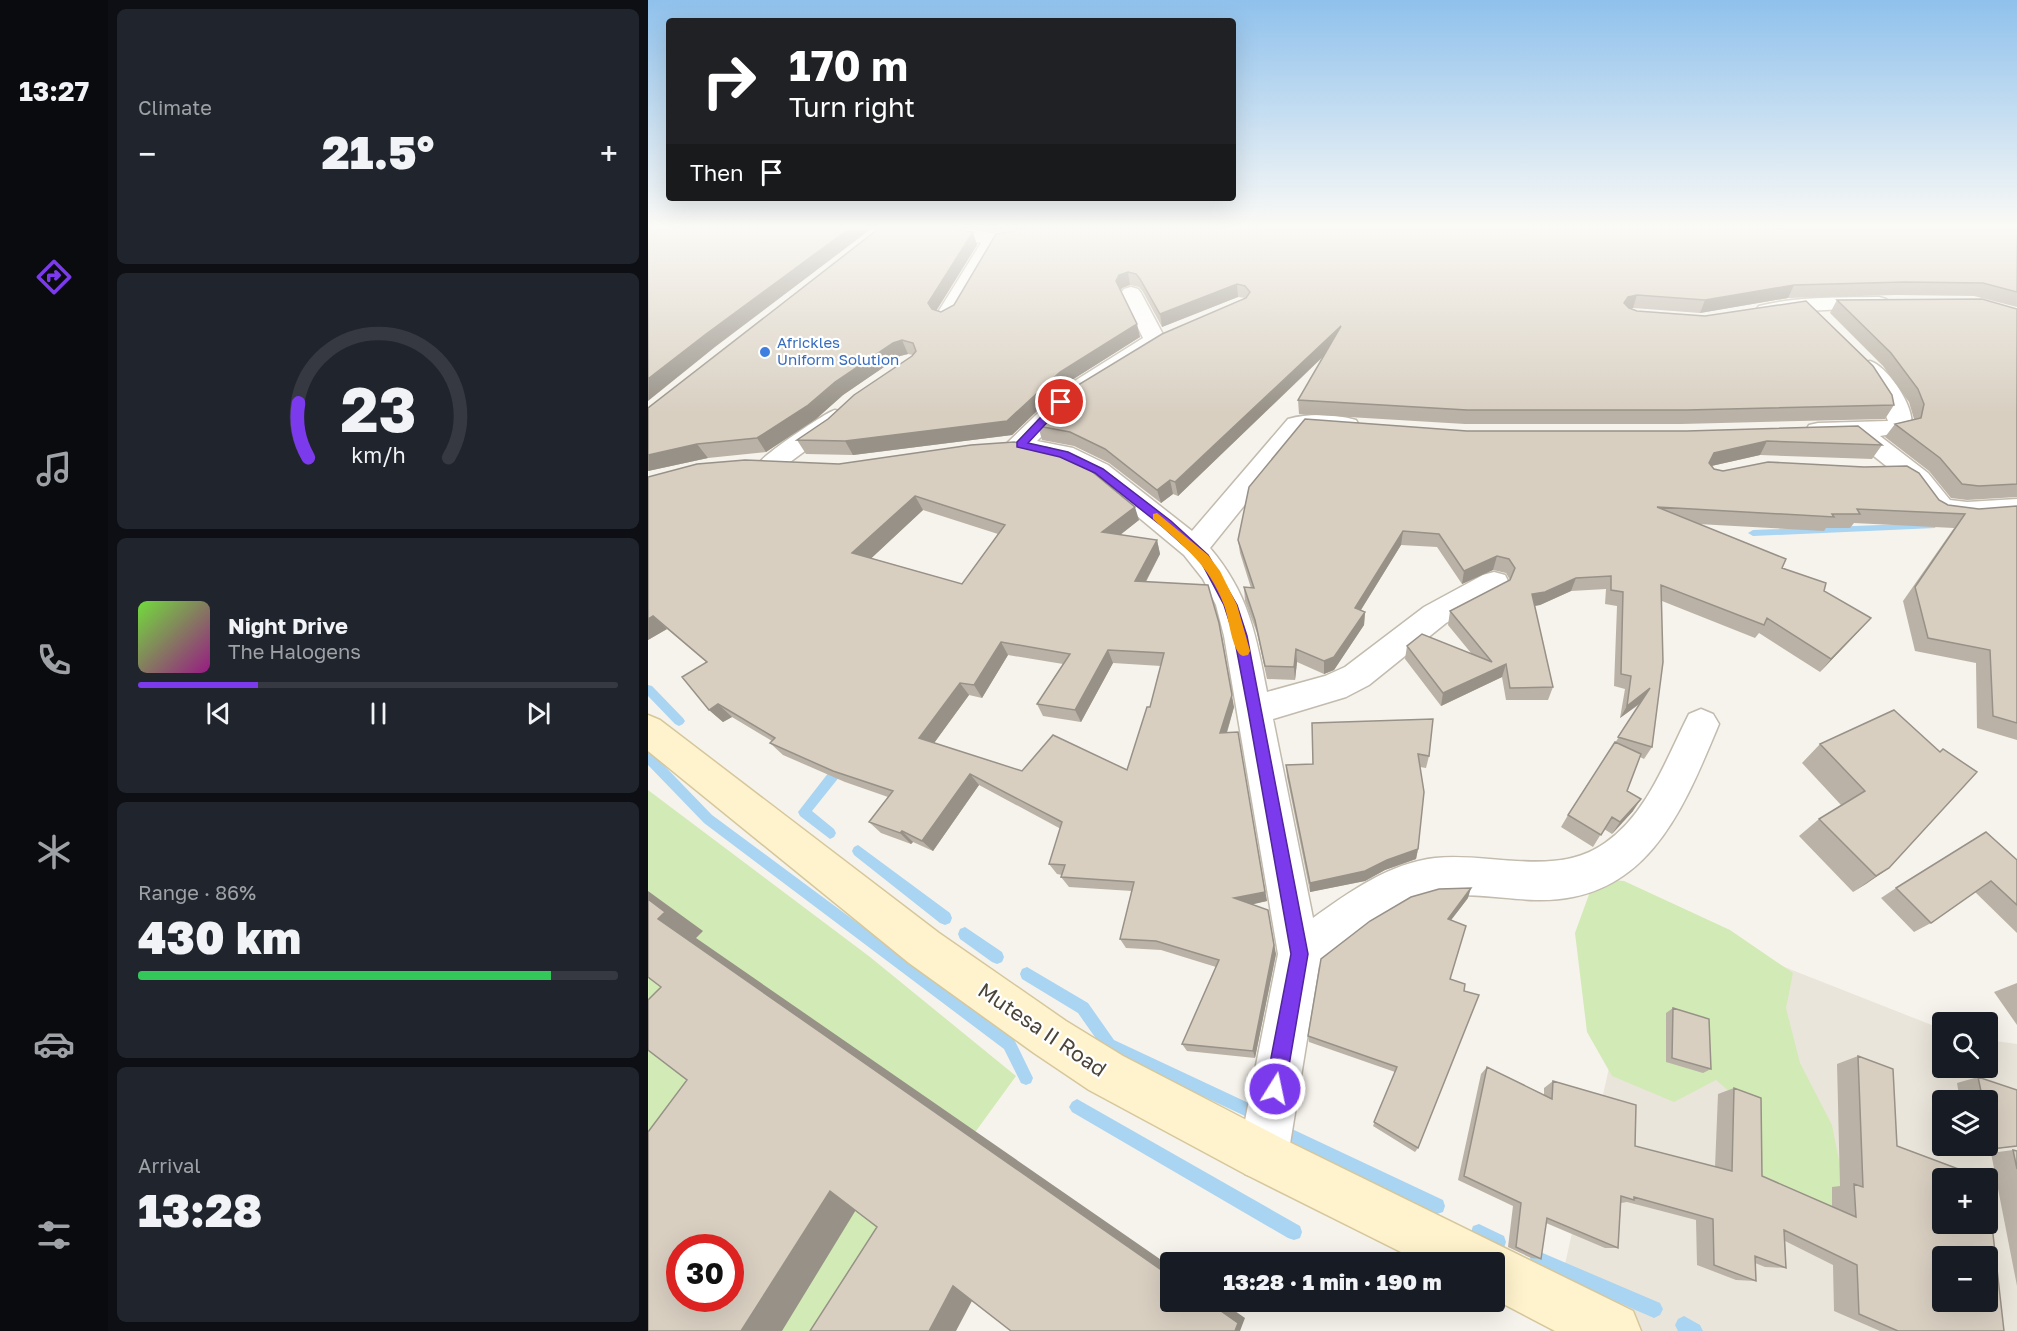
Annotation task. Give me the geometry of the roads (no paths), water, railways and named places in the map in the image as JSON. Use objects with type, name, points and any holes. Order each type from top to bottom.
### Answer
[{"type":"street","points":[[946,317],[963,288]]},
{"type":"street","points":[[1131,293],[1163,336],[1073,392],[1007,445],[1064,454],[1099,471],[1194,548],[1215,574],[1231,605],[1240,636],[1255,710],[1299,954],[1263,1156]]},
{"type":"street","points":[[1741,315],[1804,305],[1896,303]]},
{"type":"street","points":[[1804,305],[1828,327]]},
{"type":"street","points":[[1791,431],[1900,426],[1901,422],[1880,380],[1852,349]]},
{"type":"street","points":[[807,465],[762,462],[826,426],[852,402]]},
{"type":"street","points":[[1194,548],[1297,424],[1309,422],[1375,427]]},
{"type":"street","points":[[1856,429],[1919,479],[1940,506],[1947,510],[1967,512],[2017,508]]},
{"type":"street","points":[[1865,470],[1904,469]]},
{"type":"street","points":[[1255,710],[1334,687],[1357,676],[1435,615],[1494,584]]},
{"type":"street","points":[[1299,954],[1379,899],[1417,881],[1445,878],[1571,878],[1612,863],[1652,824],[1672,790],[1701,724]]},
{"type":"street","name":"Mutesa II Road","points":[[648,730],[995,1000],[1106,1073],[1263,1156],[1457,1252]]},
{"type":"street","points":[[1505,1276],[1613,1331]]},
{"type":"waterway","points":[[1753,533],[1932,526]]},
{"type":"waterway","points":[[648,689],[679,721]]},
{"type":"waterway","points":[[648,757],[708,819],[1009,1044],[1026,1078]]},
{"type":"waterway","points":[[830,833],[804,812],[840,767]]},
{"type":"waterway","points":[[858,851],[945,918]]},
{"type":"waterway","points":[[965,934],[997,957]]},
{"type":"waterway","points":[[1027,974],[1083,1008],[1109,1045],[1250,1111]]},
{"type":"waterway","points":[[1077,1107],[1294,1232]]},
{"type":"waterway","points":[[1292,1137],[1437,1206]]},
{"type":"waterway","points":[[1479,1232],[1498,1242]]},
{"type":"waterway","points":[[1538,1259],[1654,1309]]},
{"type":"waterway","points":[[1684,1325],[1694,1331]]},
{"type":"place","name":"Africkles Uniform Solution","points":[[765,352]]}]
